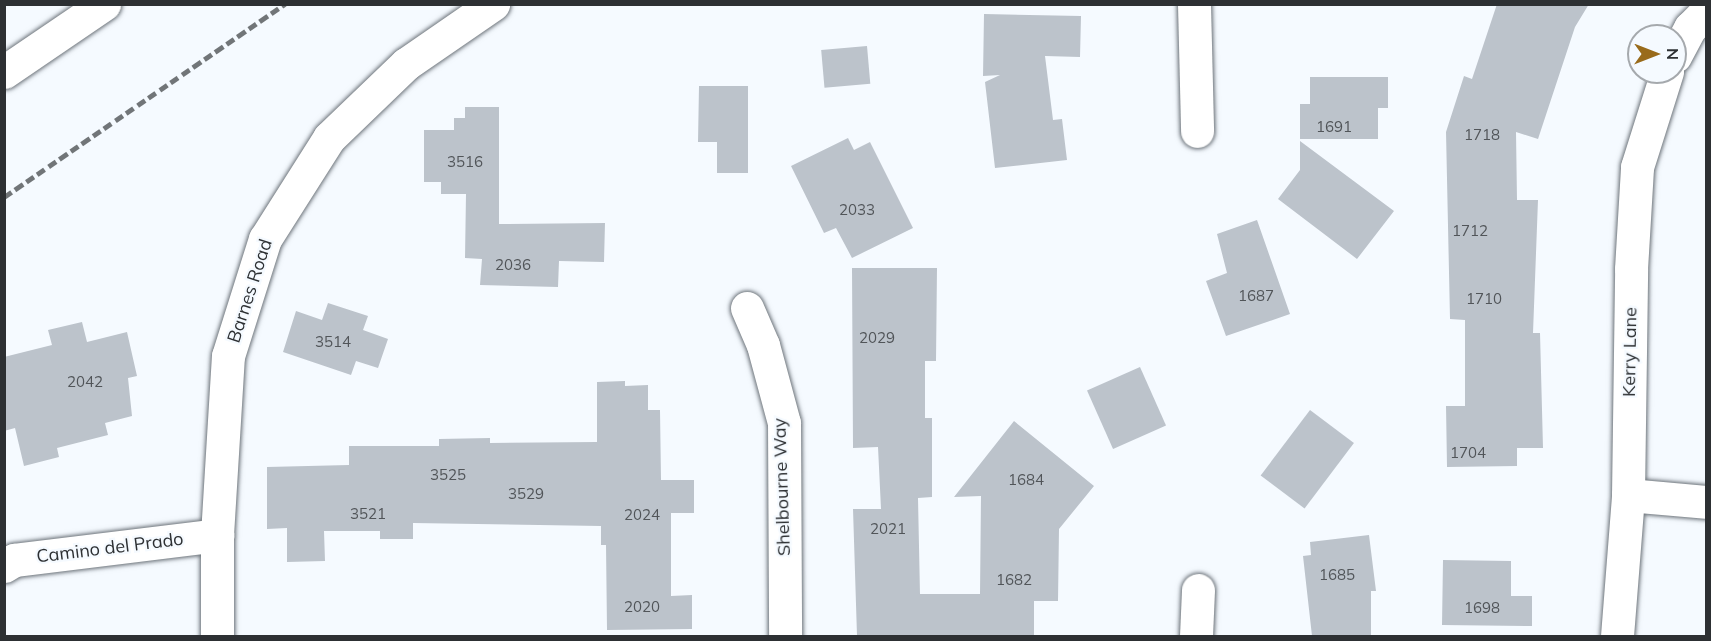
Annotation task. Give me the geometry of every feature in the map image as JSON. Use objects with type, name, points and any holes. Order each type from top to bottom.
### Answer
[{"type":"street","points":[[4,72],[104,4]]},
{"type":"street","name":"Barnes Road","points":[[217,636],[217,535],[228,356],[265,239],[329,138],[406,64],[493,4]]},
{"type":"street","points":[[1194,4],[1197,131]]},
{"type":"street","points":[[1687,34],[1707,12]]},
{"type":"street","name":"Kerry Lane","points":[[1617,636],[1628,495],[1631,269],[1637,167],[1663,84]]},
{"type":"street","name":"Shelbourne Way","points":[[747,308],[763,345],[784,423],[785,636]]},
{"type":"street","points":[[1628,495],[1707,502]]},
{"type":"street","name":"Camino del Prado","points":[[4,566],[14,560],[217,535]]},
{"type":"street","points":[[1196,636],[1198,590]]},
{"type":"building","points":[[1497,4],[1589,4],[1575,27],[1538,139],[1516,132],[1517,200],[1538,200],[1533,333],[1540,333],[1543,448],[1517,448],[1517,466],[1447,467],[1446,406],[1465,406],[1465,320],[1450,319],[1446,132],[1464,76],[1472,79]]},
{"type":"building","points":[[984,14],[1081,16],[1080,57],[1045,56],[1053,120],[1062,119],[1067,160],[995,168],[985,82],[1000,75],[983,76]]},
{"type":"building","points":[[867,46],[870,84],[824,88],[821,50]]},
{"type":"building","points":[[1310,77],[1388,77],[1388,108],[1378,108],[1378,139],[1300,139],[1300,104],[1310,104]]},
{"type":"building","points":[[699,86],[748,86],[748,173],[717,173],[717,142],[698,142]]},
{"type":"building","points":[[465,107],[499,107],[499,224],[605,223],[604,262],[559,261],[558,287],[480,285],[482,259],[465,258],[466,194],[441,194],[441,182],[424,182],[424,130],[454,130],[454,118],[465,118]]},
{"type":"building","points":[[848,138],[854,150],[870,142],[913,228],[852,258],[836,228],[824,233],[791,166]]},
{"type":"building","points":[[1300,141],[1394,211],[1357,259],[1278,199],[1300,170]]},
{"type":"building","points":[[1257,220],[1290,314],[1226,336],[1206,281],[1227,273],[1217,234]]},
{"type":"building","points":[[852,268],[937,268],[936,361],[925,361],[925,418],[932,418],[932,497],[918,498],[920,594],[980,594],[981,496],[954,497],[1014,421],[1094,486],[1059,529],[1058,601],[1034,601],[1034,636],[857,636],[853,509],[881,509],[878,447],[853,448]]},
{"type":"building","points":[[328,303],[368,316],[363,330],[388,339],[378,368],[356,361],[351,375],[283,352],[296,311],[322,320]]},
{"type":"building","points":[[82,322],[87,342],[127,332],[137,376],[128,378],[132,416],[105,423],[108,435],[57,448],[59,457],[24,466],[15,428],[4,431],[4,357],[52,345],[48,330]]},
{"type":"building","points":[[1140,367],[1166,425],[1113,449],[1087,391]]},
{"type":"building","points":[[625,381],[625,386],[648,385],[648,410],[660,410],[661,480],[694,480],[694,513],[671,513],[671,596],[692,595],[692,629],[607,630],[606,545],[601,545],[601,526],[413,523],[413,539],[380,539],[380,531],[324,531],[325,561],[287,562],[287,528],[267,529],[267,467],[349,465],[349,446],[439,446],[439,439],[490,438],[490,443],[597,442],[597,382]]},
{"type":"building","points":[[1310,410],[1354,443],[1305,509],[1261,475]]},
{"type":"building","points":[[1369,535],[1376,591],[1371,591],[1371,636],[1312,636],[1303,556],[1311,555],[1310,542]]},
{"type":"building","points":[[1443,560],[1511,561],[1511,596],[1532,596],[1532,626],[1442,625]]},
{"type":"railway","points":[[4,197],[285,4]]}]
